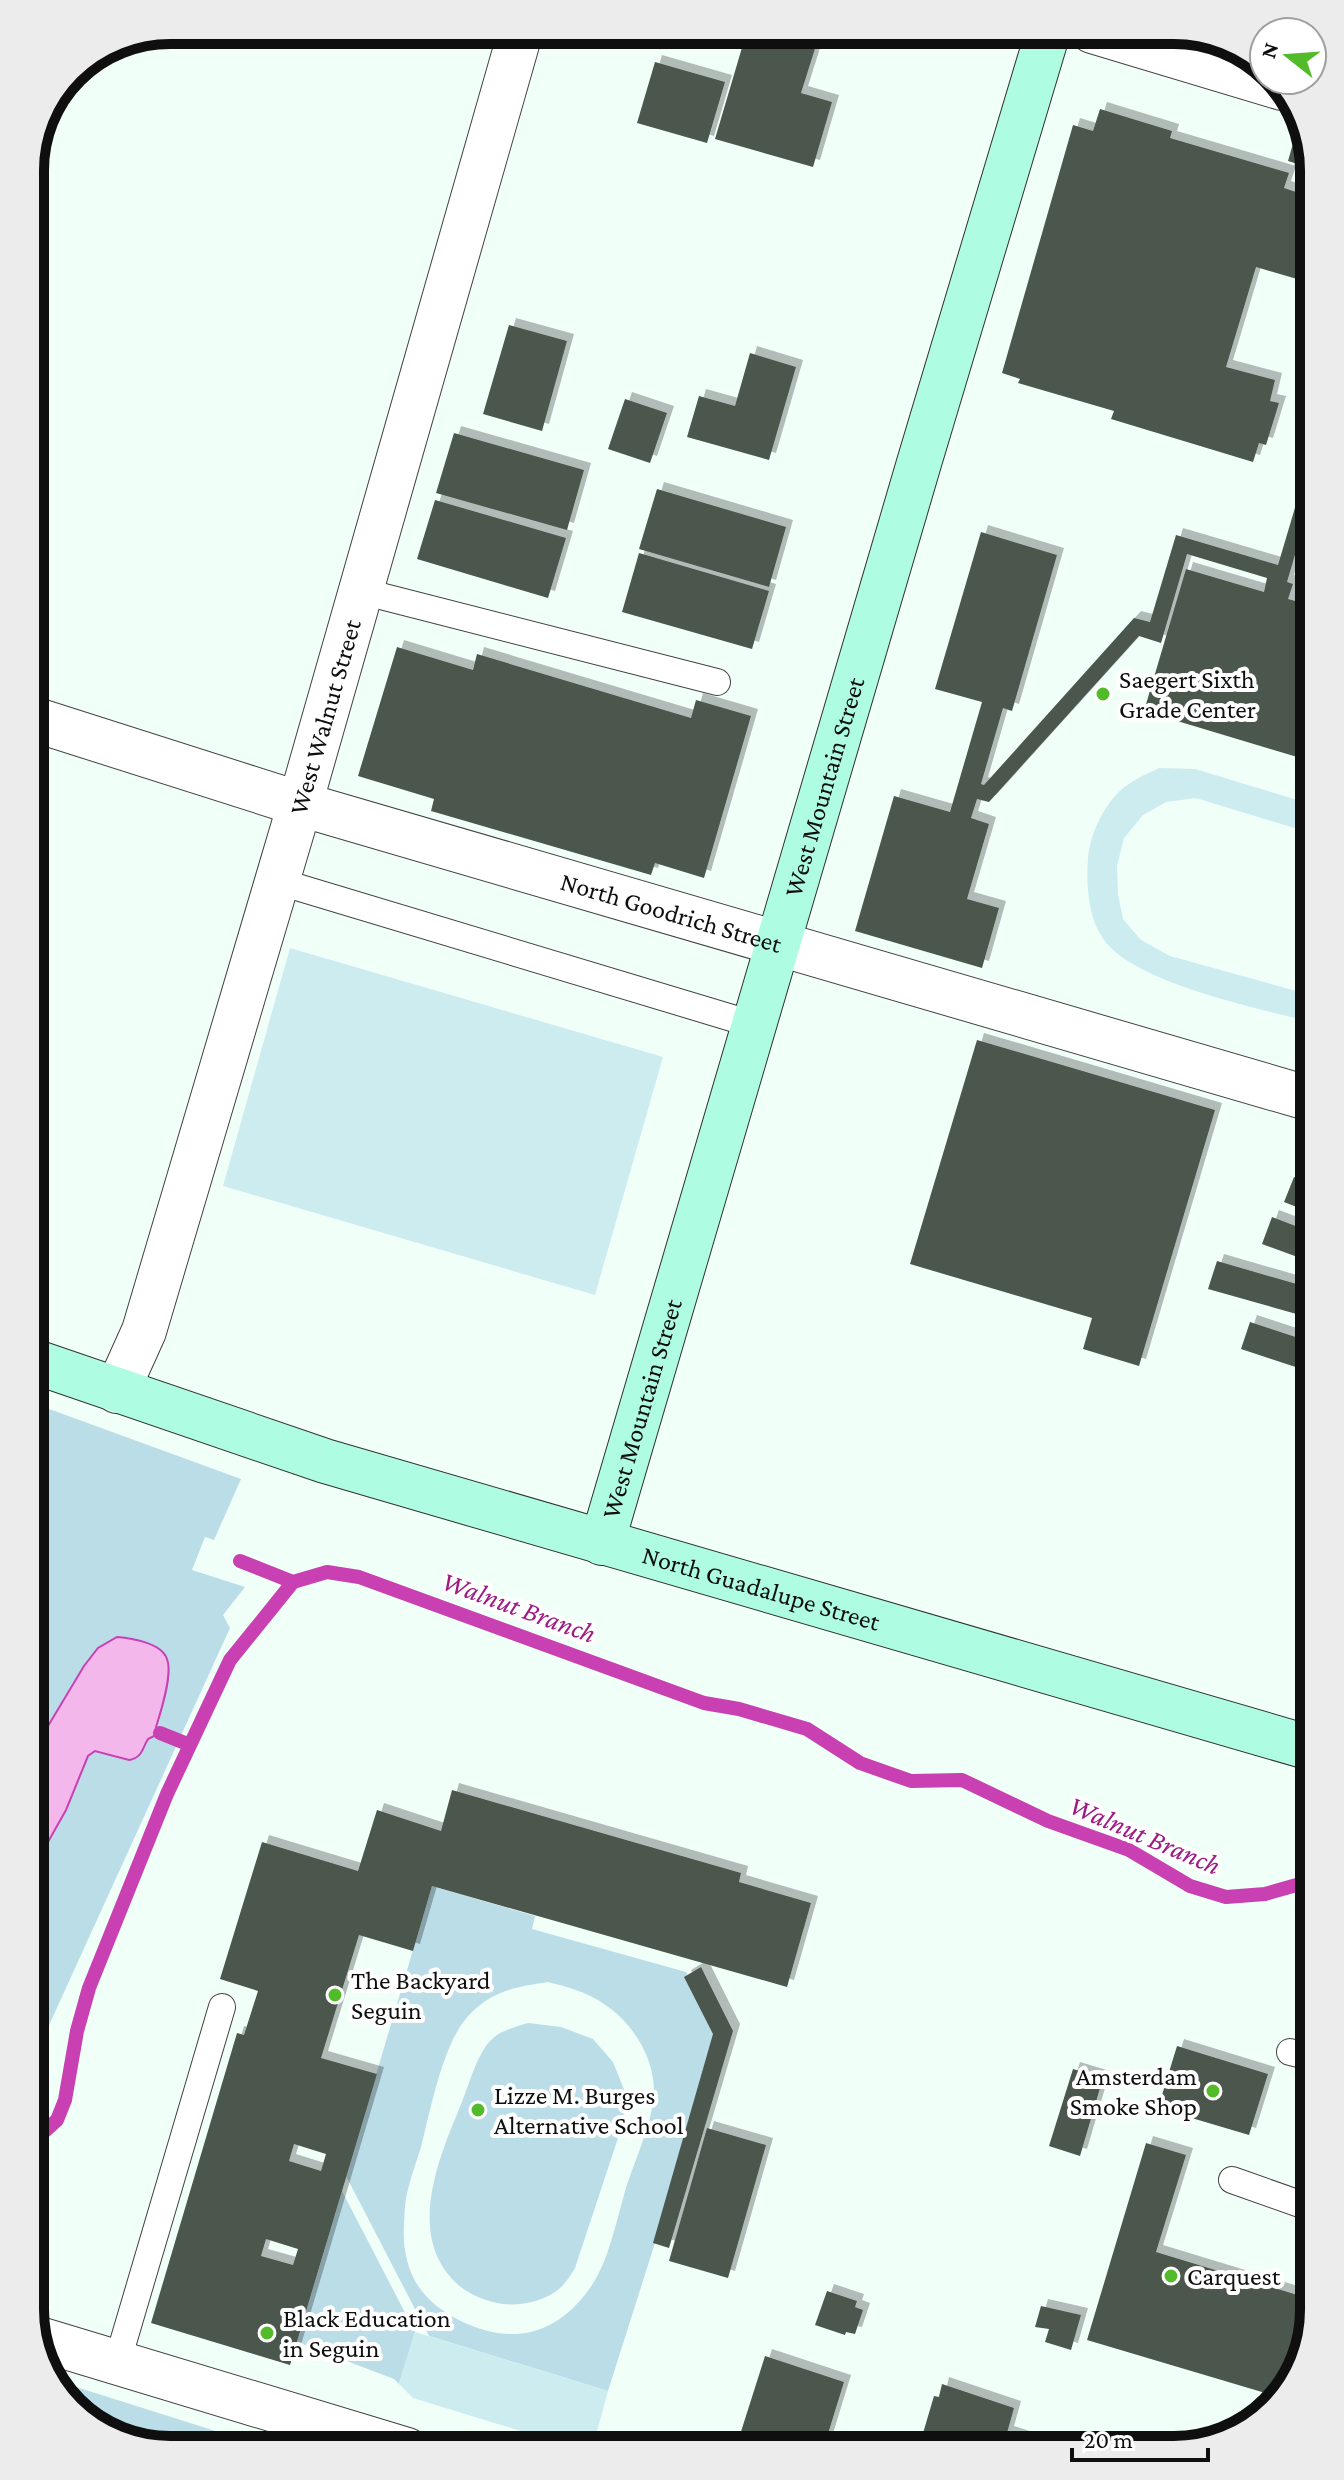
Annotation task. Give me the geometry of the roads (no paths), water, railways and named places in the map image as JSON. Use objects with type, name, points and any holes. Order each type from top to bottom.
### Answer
[{"type":"street","name":"West Walnut Street","points":[[117,1391],[144,1331],[300,804],[517,44]]},
{"type":"street","name":"West Mountain Street","points":[[602,1543],[1044,44]]},
{"type":"street","points":[[1135,44],[1248,78]]},
{"type":"street","name":"North Goodrich Street","points":[[44,722],[300,804],[1300,1096]]},
{"type":"street","name":"North Guadalupe Street","points":[[44,1365],[325,1461],[1300,1745]]},
{"type":"street","points":[[48,2342],[360,2436]]},
{"type":"lane","points":[[361,591],[717,682]]},
{"type":"lane","points":[[277,881],[755,1025]]},
{"type":"lane","points":[[117,2363],[222,2007]]},
{"type":"lane","points":[[1232,2180],[1300,2204]]},
{"type":"waterway","points":[[240,1561],[293,1582]]},
{"type":"waterway","name":"Walnut Branch","points":[[44,2132],[57,2120],[65,2100],[77,2031],[89,1988],[167,1794],[230,1660],[293,1582],[327,1572],[359,1577],[704,1703],[739,1709],[807,1729],[860,1763],[911,1781],[962,1780],[1048,1821],[1129,1850],[1190,1886],[1226,1897],[1265,1894],[1300,1884]]},
{"type":"waterway","points":[[160,1733],[190,1745]]},
{"type":"place","name":"Saegert Sixth Grade Center","points":[[1103,694]]},
{"type":"place","name":"The Backyard Seguin","points":[[335,1995]]},
{"type":"place","name":"Amsterdam Smoke Shop","points":[[1213,2091]]},
{"type":"place","name":"Lizze M. Burges Alternative School","points":[[478,2110]]},
{"type":"place","name":"Carquest","points":[[1171,2276]]},
{"type":"place","name":"Black Education in Seguin","points":[[267,2333]]}]
